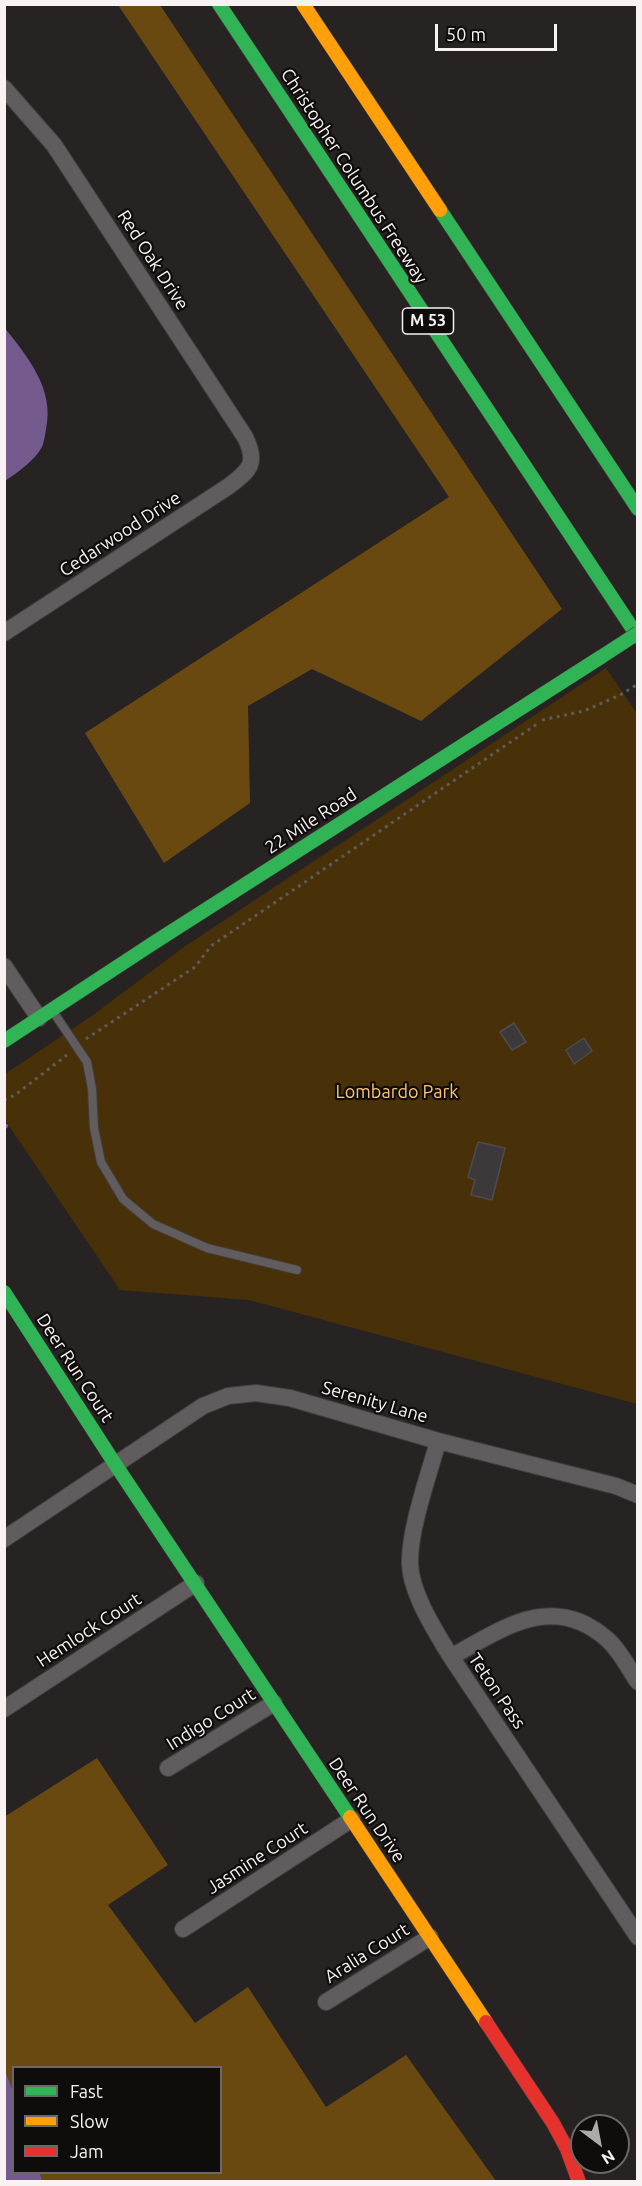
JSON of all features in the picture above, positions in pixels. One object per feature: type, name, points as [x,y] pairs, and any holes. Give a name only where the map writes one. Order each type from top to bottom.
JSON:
[{"type":"main road","name":"Christopher Columbus Freeway","points":[[219,4],[638,635]]},
{"type":"main road","points":[[303,4],[638,509]]},
{"type":"main road","name":"22 Mile Road","points":[[9,1038],[638,635]]},
{"type":"main road","name":"Deer Run Court","points":[[4,1292],[115,1464]]},
{"type":"main road","name":"Deer Run Drive","points":[[115,1464],[553,2123],[567,2149],[579,2181]]},
{"type":"street","name":"Red Oak Drive","points":[[4,88],[54,146],[67,165],[245,437],[250,448],[252,463]]},
{"type":"street","name":"Cedarwood Drive","points":[[4,633],[229,486],[243,475],[252,463]]},
{"type":"street","points":[[4,966],[46,1014]]},
{"type":"street","points":[[4,1019],[9,1038]]},
{"type":"street","name":"Serenity Lane","points":[[4,1539],[203,1406],[228,1396],[256,1393],[290,1398],[438,1441],[616,1486],[638,1495]]},
{"type":"street","name":"Teton Pass","points":[[438,1441],[413,1535],[410,1565],[417,1592],[429,1621],[452,1657],[638,1937]]},
{"type":"street","name":"Hemlock Court","points":[[4,1709],[196,1583]]},
{"type":"street","points":[[452,1657],[510,1625],[540,1615],[568,1618],[591,1626],[610,1641],[638,1682]]},
{"type":"street","name":"Indigo Court","points":[[168,1768],[274,1703]]},
{"type":"street","name":"Jasmine Court","points":[[183,1929],[352,1819]]},
{"type":"street","name":"Aralia Court","points":[[326,2002],[430,1937]]},
{"type":"lane","points":[[46,1014],[87,1062],[93,1089],[94,1128],[100,1162],[123,1199],[153,1224],[207,1248],[297,1270]]},
{"type":"path","points":[[4,1100],[15,1095],[76,1047],[195,967],[211,946],[543,719],[584,711],[638,684]]},
{"type":"green space","name":"Lombardo Park","points":[[606,668],[638,715],[637,1404],[249,1300],[120,1290],[5,1120],[5,1074],[93,1015],[184,947]]},
{"type":"shaded area","points":[[118,5],[160,5],[562,609],[421,721],[312,669],[248,706],[250,803],[164,863],[85,733],[449,497]]},
{"type":"shaded area","points":[[4,327],[37,374],[43,387],[48,414],[42,447],[30,462],[5,481]]},
{"type":"shaded area","points":[[97,1758],[168,1865],[108,1905],[195,2023],[248,1987],[326,2107],[406,2055],[496,2181],[42,2181],[40,2174],[222,2174],[222,2066],[12,2066],[12,2088],[4,2068],[4,1817]]},
{"type":"shaded area","points":[[4,2068],[12,2088],[12,2174],[40,2174],[42,2181],[5,2181]]},
{"type":"building","points":[[514,1023],[526,1042],[512,1050],[500,1032]]},
{"type":"building","points":[[584,1038],[592,1051],[574,1064],[566,1050]]},
{"type":"building","points":[[478,1142],[505,1148],[492,1200],[471,1195],[475,1180],[468,1177]]},
{"type":"traffic: fast","points":[[219,4],[638,637]]},
{"type":"traffic: fast","points":[[440,210],[638,509]]},
{"type":"traffic: fast","points":[[601,657],[638,633]]},
{"type":"traffic: fast","points":[[4,1041],[601,657]]},
{"type":"traffic: fast","points":[[4,1292],[115,1464],[350,1817]]},
{"type":"traffic: slow","points":[[303,4],[440,210]]},
{"type":"traffic: slow","points":[[350,1817],[486,2022]]},
{"type":"traffic: jam","points":[[486,2022],[553,2123],[567,2149],[579,2182]]}]
